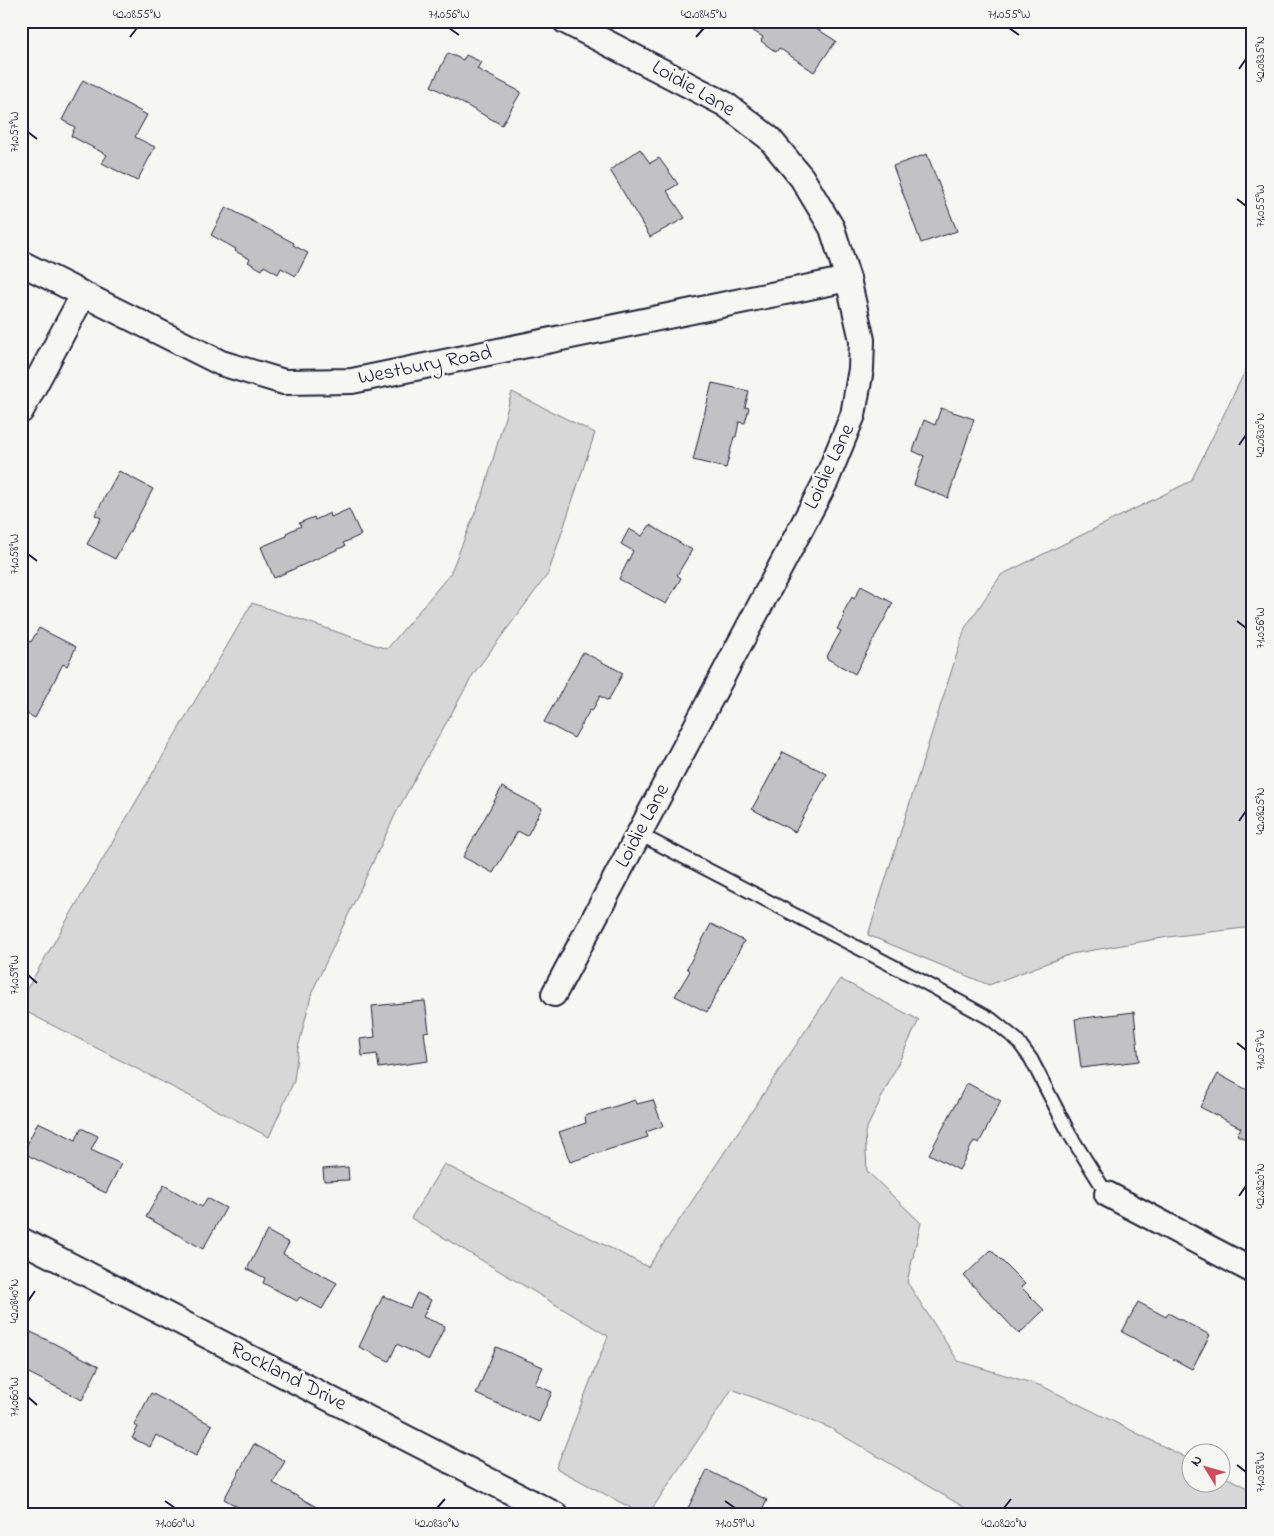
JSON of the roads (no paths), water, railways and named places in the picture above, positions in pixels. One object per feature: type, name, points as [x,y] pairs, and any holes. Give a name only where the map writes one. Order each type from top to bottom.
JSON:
[{"type":"street","name":"Loidie Lane","points":[[554,994],[826,481],[853,416],[861,369],[862,340],[848,279],[832,228],[802,178],[769,138],[724,104],[565,21]]},
{"type":"street","name":"Westbury Road","points":[[21,263],[221,363],[284,382],[352,381],[848,279]]},
{"type":"street","points":[[21,411],[82,295]]},
{"type":"street","points":[[1107,1194],[1253,1271]]},
{"type":"street","name":"Rockland Drive","points":[[21,1240],[556,1515]]},
{"type":"lane","points":[[639,834],[991,1019],[1017,1040],[1031,1059],[1070,1135],[1107,1194]]}]
